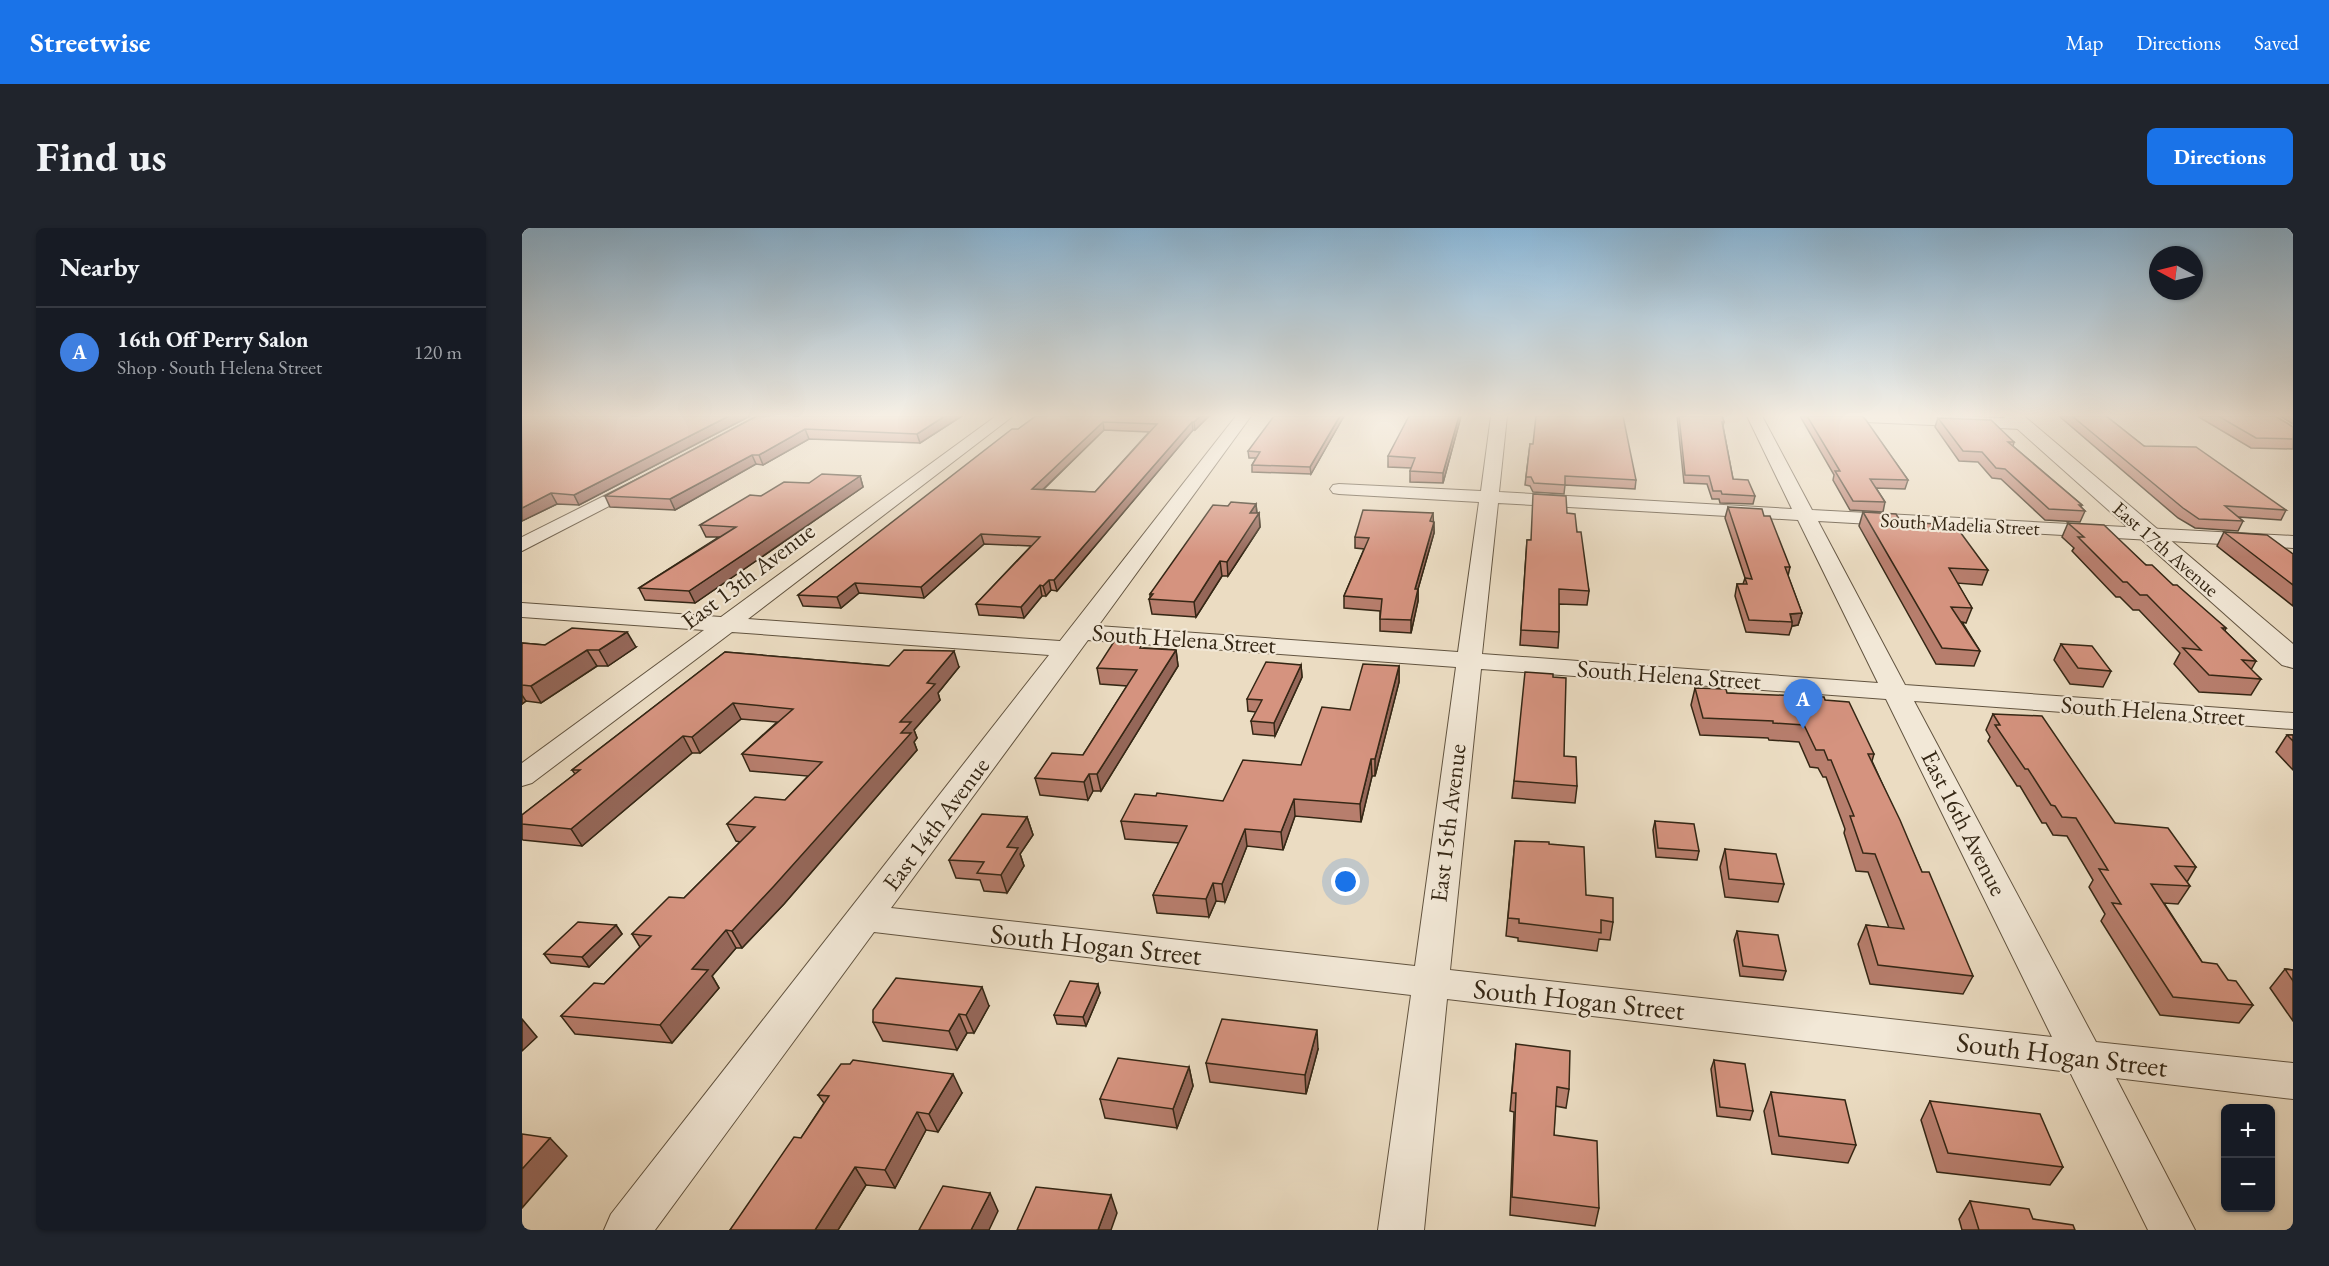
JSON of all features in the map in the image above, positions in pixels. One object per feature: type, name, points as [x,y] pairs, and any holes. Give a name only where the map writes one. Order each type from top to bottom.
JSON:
[{"type":"street","name":"East 13th Avenue","points":[[522,777],[944,463]]},
{"type":"street","name":"East 14th Avenue","points":[[627,1230],[1209,463]]},
{"type":"street","name":"East 15th Avenue","points":[[1401,1230],[1493,463]]},
{"type":"street","name":"East 16th Avenue","points":[[1778,463],[2172,1230]]},
{"type":"street","name":"East 17th Avenue","points":[[2065,463],[2293,659]]},
{"type":"street","points":[[522,546],[655,476]]},
{"type":"street","name":"South Madelia Street","points":[[1339,489],[2293,543]]},
{"type":"street","name":"South Helena Street","points":[[522,610],[728,625],[1468,659],[2293,722]]},
{"type":"street","name":"South Hogan Street","points":[[865,918],[2293,1081]]},
{"type":"building","points":[[522,463],[637,463],[574,495],[551,493],[522,508]]},
{"type":"building","points":[[668,463],[738,463],[670,499],[605,496]]},
{"type":"building","points":[[968,463],[1060,463],[1032,489],[1095,492],[1122,463],[1156,463],[1054,580],[1049,580],[1043,586],[1040,585],[1021,607],[976,604],[1040,537],[981,534],[921,587],[855,583],[837,597],[798,595]]},
{"type":"building","points":[[1253,463],[1312,463],[1310,467],[1252,465]]},
{"type":"building","points":[[1413,463],[1446,463],[1443,473],[1410,471]]},
{"type":"building","points":[[1528,463],[1632,463],[1636,480],[1565,476],[1565,485],[1534,483],[1531,477],[1526,477]]},
{"type":"building","points":[[1684,463],[1730,463],[1733,479],[1748,480],[1755,496],[1722,494],[1721,491],[1713,491],[1709,476],[1685,475]]},
{"type":"building","points":[[1835,463],[1896,463],[1908,480],[1870,479],[1885,502],[1853,501],[1835,471],[1840,471]]},
{"type":"building","points":[[1991,463],[2032,463],[2082,505],[2079,505],[2085,511],[2049,509],[2005,469],[1996,468]]},
{"type":"building","points":[[2128,463],[2219,463],[2286,510],[2225,506],[2243,521],[2199,519]]},
{"type":"building","points":[[822,474],[860,476],[689,591],[639,588],[736,527],[700,525],[750,495],[761,496],[784,482],[809,483]]},
{"type":"building","points":[[1533,494],[1566,496],[1567,513],[1575,514],[1577,532],[1581,532],[1589,591],[1559,589],[1559,632],[1521,630],[1527,540],[1531,540]]},
{"type":"building","points":[[1231,502],[1256,504],[1250,513],[1259,513],[1227,562],[1220,561],[1194,602],[1149,599],[1153,594],[1150,594],[1213,505],[1228,506]]},
{"type":"building","points":[[1728,507],[1762,509],[1764,516],[1770,516],[1790,567],[1785,567],[1802,613],[1790,614],[1792,622],[1749,620],[1737,584],[1747,584],[1745,578],[1752,579]]},
{"type":"building","points":[[1363,510],[1433,513],[1430,521],[1434,522],[1415,589],[1418,589],[1411,620],[1380,619],[1382,599],[1344,596],[1369,538],[1355,537]]},
{"type":"building","points":[[1863,512],[1896,514],[1901,522],[1955,525],[1988,570],[1949,568],[1972,608],[1951,607],[1980,651],[1942,648]]},
{"type":"building","points":[[2068,523],[2104,525],[2146,565],[2152,565],[2226,628],[2222,628],[2256,661],[2242,660],[2261,679],[2209,675],[2183,648],[2201,650],[2147,595],[2140,595],[2127,582],[2123,582],[2078,537],[2084,537]]},
{"type":"building","points":[[2224,532],[2267,535],[2293,554],[2293,585]]},
{"type":"building","points":[[572,628],[627,632],[599,650],[587,650],[531,686],[522,685],[522,643],[545,645]]},
{"type":"building","points":[[1115,640],[1143,642],[1140,648],[1176,650],[1097,774],[1089,774],[1084,782],[1035,778],[1052,753],[1083,755],[1137,670],[1097,668]]},
{"type":"building","points":[[2061,644],[2092,646],[2111,671],[2078,668]]},
{"type":"building","points":[[904,650],[954,651],[927,683],[935,684],[900,722],[911,722],[901,733],[911,733],[774,886],[732,931],[726,930],[692,969],[708,970],[660,1025],[561,1016],[594,983],[604,984],[651,936],[632,934],[669,897],[684,898],[755,827],[727,824],[755,797],[785,800],[822,762],[742,754],[793,709],[733,703],[692,737],[683,736],[571,829],[522,824],[522,815],[580,770],[572,770],[725,652],[889,666]]},
{"type":"building","points":[[1266,662],[1301,665],[1274,723],[1251,721],[1262,700],[1247,699]]},
{"type":"building","points":[[1363,664],[1399,666],[1375,759],[1371,759],[1360,804],[1294,799],[1281,832],[1245,829],[1222,884],[1213,883],[1206,899],[1153,895],[1187,826],[1121,821],[1135,794],[1156,796],[1157,793],[1223,801],[1243,760],[1301,765],[1322,707],[1350,710]]},
{"type":"building","points":[[1525,672],[1553,674],[1553,677],[1566,678],[1564,756],[1576,757],[1577,786],[1514,781]]},
{"type":"building","points":[[1695,688],[1726,689],[1727,693],[1824,697],[1825,700],[1849,702],[1874,754],[1868,754],[1922,872],[1929,872],[1973,976],[1878,965],[1866,925],[1904,929],[1875,854],[1863,853],[1850,816],[1854,816],[1831,760],[1828,760],[1824,750],[1816,750],[1804,725],[1773,723],[1773,721],[1703,718]]},
{"type":"building","points":[[1993,714],[2042,716],[2115,823],[2168,828],[2196,867],[2175,866],[2190,886],[2151,884],[2202,962],[2217,964],[2228,980],[2236,981],[2253,1005],[2173,997],[2112,903],[2121,904],[2099,869],[2108,870],[2076,818],[2062,817],[2055,806],[2051,805],[2028,769],[2025,769],[1995,725],[2000,725]]},
{"type":"building","points":[[982,814],[1027,817],[1007,847],[1018,848],[1001,875],[977,873],[984,862],[949,860]]},
{"type":"building","points":[[1655,821],[1694,824],[1699,851],[1658,848]]},
{"type":"building","points":[[1515,841],[1549,842],[1549,844],[1584,847],[1586,895],[1613,898],[1613,922],[1601,920],[1601,933],[1519,923],[1519,919],[1508,918]]},
{"type":"building","points":[[1725,849],[1776,854],[1784,884],[1729,879]]},
{"type":"building","points":[[578,922],[616,925],[582,957],[544,954]]},
{"type":"building","points":[[1737,931],[1778,935],[1786,971],[1743,966]]},
{"type":"building","points":[[2285,969],[2293,970],[2293,981]]},
{"type":"building","points":[[896,978],[982,987],[966,1015],[959,1014],[949,1031],[873,1022],[873,1010]]},
{"type":"building","points":[[1070,981],[1098,984],[1083,1017],[1054,1015]]},
{"type":"building","points":[[1222,1019],[1317,1030],[1305,1075],[1206,1063]]},
{"type":"building","points":[[1516,1044],[1570,1051],[1569,1089],[1557,1087],[1554,1135],[1597,1141],[1599,1208],[1512,1197],[1516,1093],[1512,1093]]},
{"type":"building","points":[[1118,1058],[1189,1067],[1173,1109],[1100,1099]]},
{"type":"building","points":[[853,1060],[953,1074],[929,1114],[917,1112],[885,1170],[855,1167],[815,1230],[730,1230],[794,1137],[801,1138],[829,1096],[818,1095],[841,1064],[850,1064]]},
{"type":"building","points":[[1714,1060],[1745,1064],[1753,1111],[1720,1107]]},
{"type":"building","points":[[1771,1092],[1845,1100],[1856,1145],[1779,1136]]},
{"type":"building","points":[[1930,1101],[2040,1114],[2063,1167],[1948,1153]]},
{"type":"building","points":[[522,1134],[550,1138],[522,1169]]},
{"type":"building","points":[[943,1186],[990,1193],[971,1230],[919,1230]]},
{"type":"building","points":[[1036,1187],[1111,1195],[1098,1230],[1017,1230]]},
{"type":"building","points":[[1970,1201],[2029,1209],[2033,1219],[2073,1225],[2075,1230],[1979,1230]]},
{"type":"place","name":"16th Off Perry Salon","points":[[1803,729]]}]
